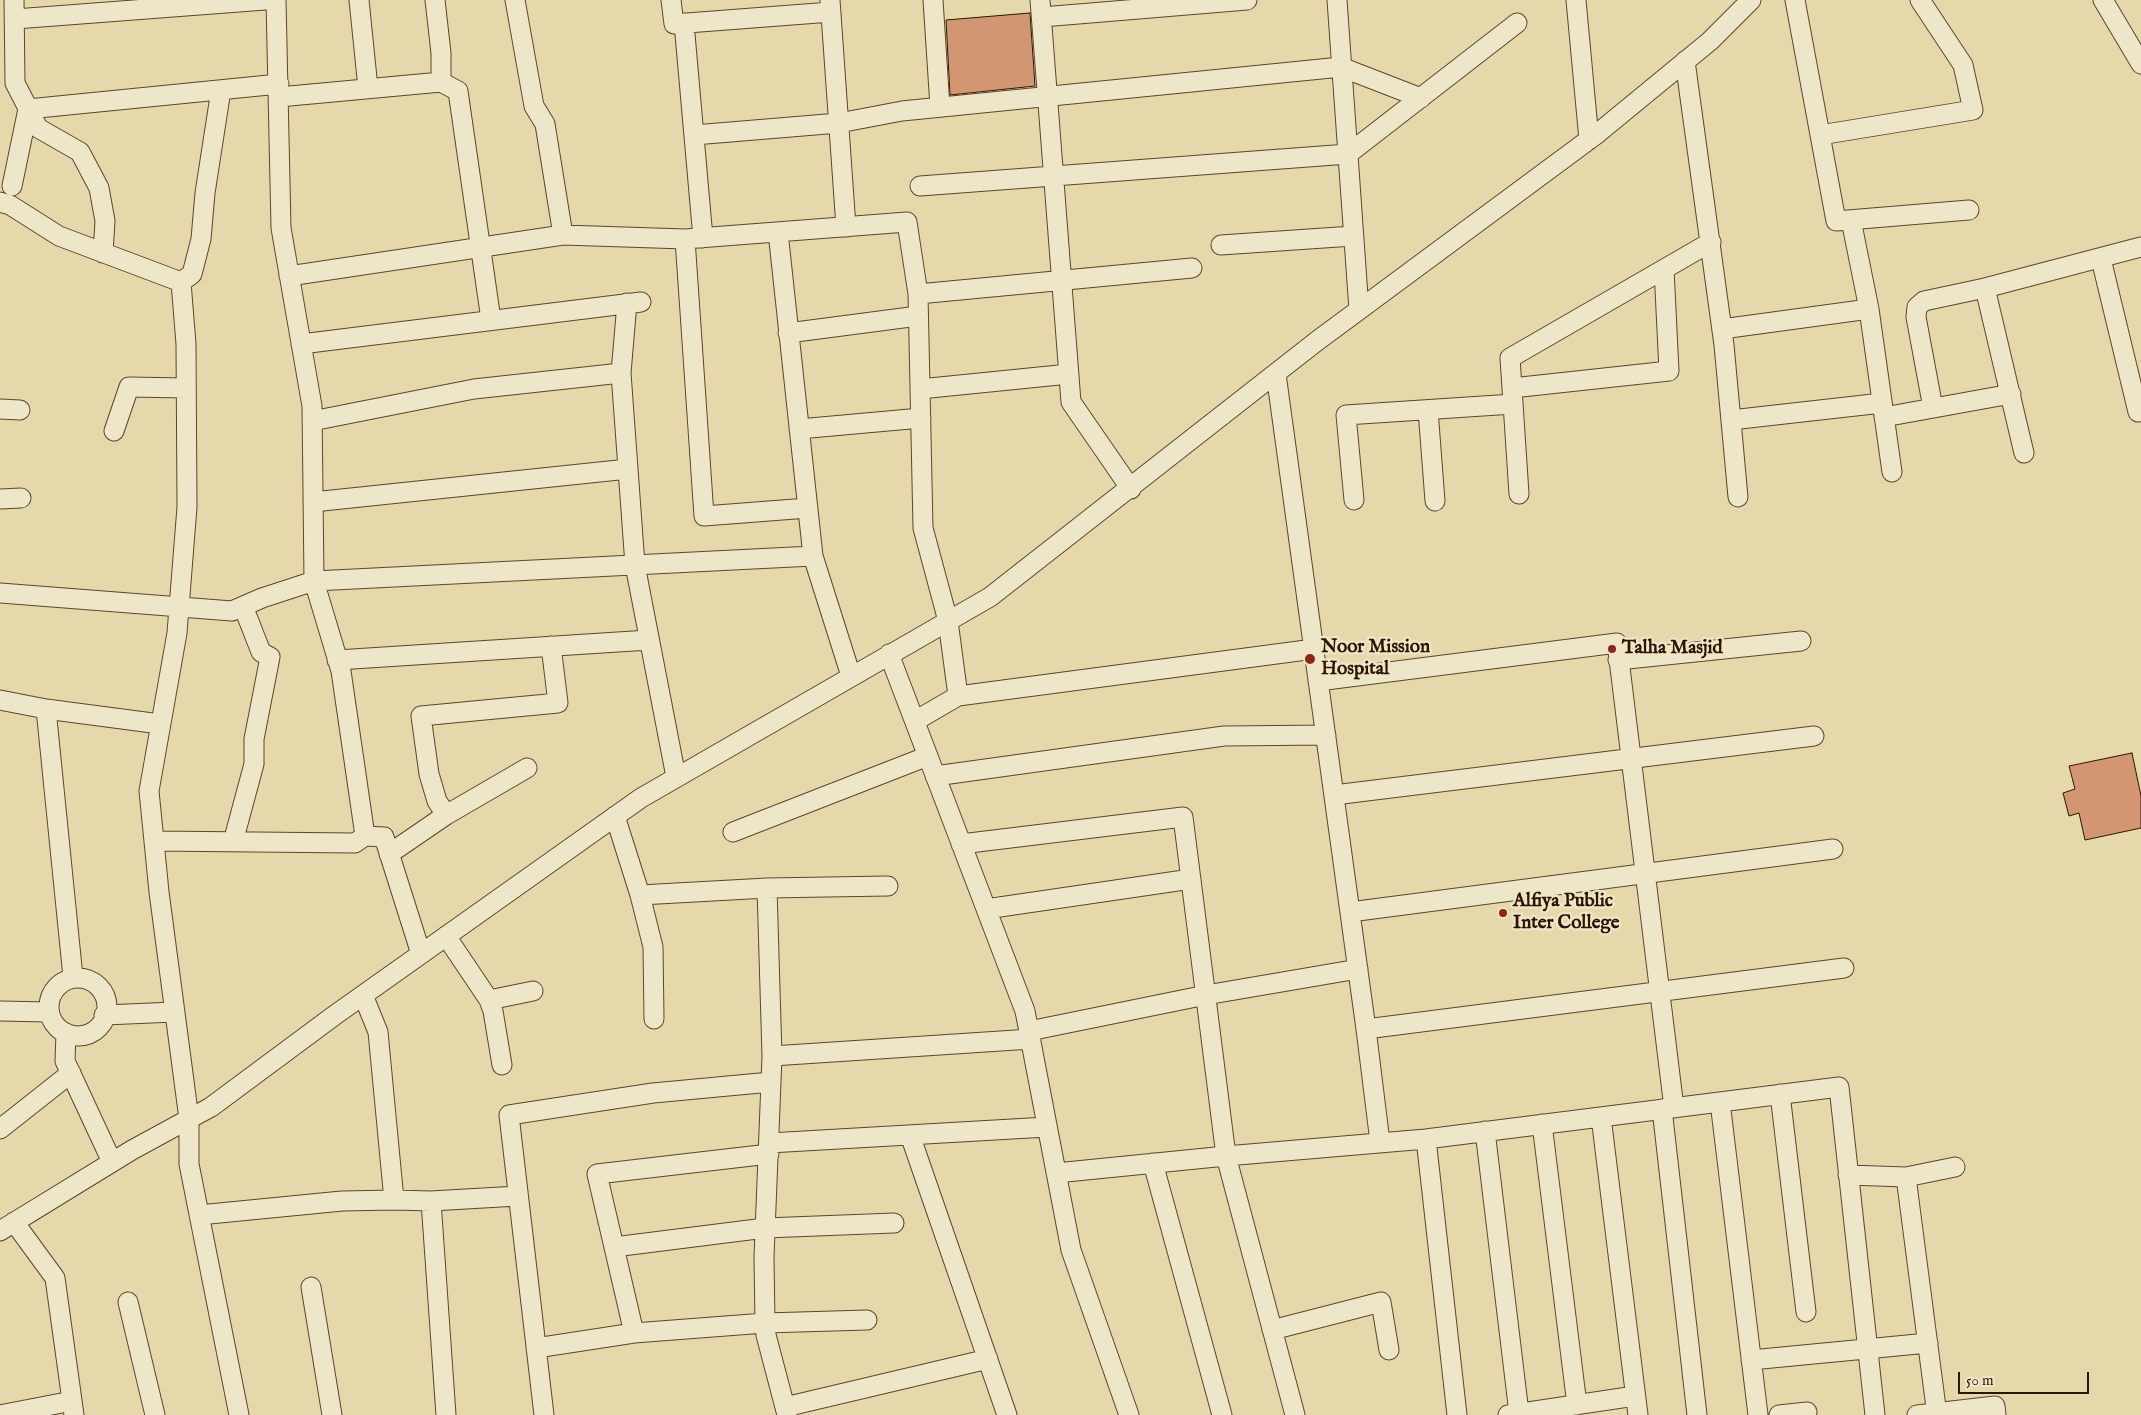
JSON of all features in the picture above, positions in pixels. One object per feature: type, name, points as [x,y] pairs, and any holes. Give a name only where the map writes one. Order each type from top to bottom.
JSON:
[{"type":"street","points":[[14,0],[15,19],[8,83],[28,109],[38,128],[80,152],[99,188],[105,221],[103,252]]},
{"type":"street","points":[[15,19],[265,0]]},
{"type":"street","points":[[276,0],[281,228],[312,406],[314,581],[338,660],[365,836]]},
{"type":"street","points":[[359,0],[368,88]]},
{"type":"street","points":[[435,0],[441,52],[441,82]]},
{"type":"street","points":[[515,0],[534,106],[545,124],[563,235]]},
{"type":"street","points":[[672,0],[674,24],[830,6],[846,226]]},
{"type":"street","points":[[933,0],[940,107]]},
{"type":"street","points":[[1130,489],[1072,402],[1041,8],[1247,0]]},
{"type":"street","points":[[1336,0],[1359,310]]},
{"type":"street","points":[[1576,0],[1589,140]]},
{"type":"street","points":[[0,1415],[73,1408],[55,1278],[7,1226],[112,1162],[211,1107],[446,936],[616,816],[676,777],[990,597],[1359,310],[1589,140],[1710,41],[1751,0]]},
{"type":"street","points":[[1795,0],[1836,222],[1969,210]]},
{"type":"street","points":[[1820,136],[1973,110],[1963,65],[1920,0]]},
{"type":"street","points":[[2103,0],[2141,64]]},
{"type":"street","points":[[684,23],[694,135],[694,238],[704,516],[808,508]]},
{"type":"street","points":[[920,186],[1348,154],[1517,23]]},
{"type":"street","points":[[1685,61],[1722,329],[1738,497]]},
{"type":"street","points":[[694,135],[839,123],[902,111],[1341,67],[1421,98]]},
{"type":"street","points":[[28,109],[221,90],[368,88],[441,82],[458,91],[492,320]]},
{"type":"street","points":[[181,282],[192,274],[201,239],[205,193],[221,90]]},
{"type":"street","points":[[12,186],[28,109]]},
{"type":"street","points":[[0,202],[10,205],[59,236],[181,282]]},
{"type":"street","points":[[1851,220],[1868,310],[1892,472]]},
{"type":"street","points":[[290,276],[563,235],[694,238],[907,222],[918,294],[923,528],[948,621],[958,696]]},
{"type":"street","points":[[778,232],[813,556],[850,676]]},
{"type":"street","points":[[1222,245],[1353,236]]},
{"type":"street","points":[[1519,494],[1510,358],[1710,242]]},
{"type":"street","points":[[1933,408],[1916,317],[1917,307],[1924,301],[1985,288],[2140,249]]},
{"type":"street","points":[[2101,259],[2138,412]]},
{"type":"street","points":[[918,294],[1192,268]]},
{"type":"street","points":[[1354,500],[1346,415],[1428,410],[1669,371],[1664,269]]},
{"type":"street","points":[[181,282],[186,344],[186,506],[177,633],[149,791],[189,1119],[189,1164],[239,1415]]},
{"type":"street","points":[[1985,288],[2024,452]]},
{"type":"street","points":[[301,344],[634,303],[621,373],[634,565],[676,777]]},
{"type":"street","points":[[1722,329],[1868,310]]},
{"type":"street","points":[[788,333],[918,316]]},
{"type":"street","points":[[312,421],[474,389],[621,373]]},
{"type":"street","points":[[920,390],[1069,374]]},
{"type":"street","points":[[1276,374],[1380,1142]]},
{"type":"street","points":[[114,431],[129,387],[186,388]]},
{"type":"street","points":[[1731,420],[1933,408],[2010,394]]},
{"type":"street","points":[[0,409],[20,410]]},
{"type":"street","points":[[1428,410],[1435,501]]},
{"type":"street","points":[[799,429],[921,418]]},
{"type":"street","points":[[313,502],[628,470]]},
{"type":"street","points":[[0,499],[21,498]]},
{"type":"street","points":[[0,593],[179,605],[232,611],[262,598],[314,581],[813,556]]},
{"type":"street","points":[[233,842],[254,764],[254,739],[270,657],[261,652],[243,606]]},
{"type":"street","points":[[338,660],[649,640]]},
{"type":"street","points":[[1618,660],[1801,641]]},
{"type":"street","points":[[1318,681],[1616,643],[1660,992],[1668,1108],[1697,1415]]},
{"type":"street","points":[[446,815],[437,801],[429,774],[422,716],[558,703],[551,646]]},
{"type":"street","points":[[915,721],[958,696],[1314,650]]},
{"type":"street","points":[[889,654],[1025,1011],[1071,1250],[1129,1415]]},
{"type":"street","points":[[0,700],[46,709],[160,724]]},
{"type":"street","points":[[46,709],[73,977]]},
{"type":"street","points":[[935,776],[1224,736],[1326,736]]},
{"type":"street","points":[[1334,795],[1814,736]]},
{"type":"street","points":[[733,832],[928,756]]},
{"type":"street","points":[[389,854],[446,815],[527,768]]},
{"type":"street","points":[[616,816],[640,895],[653,947],[654,1019]]},
{"type":"street","points":[[962,844],[1183,817],[1226,1156],[1295,1415]]},
{"type":"street","points":[[154,841],[355,843],[365,836],[384,837],[421,954]]},
{"type":"street","points":[[1350,912],[1833,849]]},
{"type":"street","points":[[986,909],[1191,879]]},
{"type":"street","points":[[640,895],[767,888],[888,886]]},
{"type":"street","points":[[767,888],[772,1082],[766,1228],[765,1323],[766,1335],[786,1411],[988,1359]]},
{"type":"street","points":[[446,936],[489,1000],[493,1011],[502,1065]]},
{"type":"street","points":[[1366,1029],[1844,968]]},
{"type":"street","points":[[772,1056],[1030,1035],[1206,995],[1358,969]]},
{"type":"street","points":[[73,977],[96,983],[108,1002],[102,1025],[82,1037],[60,1032],[48,1012],[53,989],[73,977]]},
{"type":"street","points":[[489,1000],[533,990]]},
{"type":"street","points":[[363,995],[378,1032],[394,1200]]},
{"type":"street","points":[[0,1011],[48,1012]]},
{"type":"street","points":[[104,1016],[175,1012]]},
{"type":"street","points":[[66,1033],[65,1060],[112,1162]]},
{"type":"street","points":[[0,1129],[71,1073]]},
{"type":"street","points":[[544,1415],[509,1115],[653,1093],[772,1082]]},
{"type":"street","points":[[1056,1173],[1426,1139],[1839,1087],[1875,1415]]},
{"type":"street","points":[[1780,1094],[1806,1312]]},
{"type":"street","points":[[1720,1102],[1758,1415]]},
{"type":"street","points":[[1601,1117],[1638,1415]]},
{"type":"street","points":[[1542,1124],[1569,1409]]},
{"type":"street","points":[[634,1333],[596,1174],[769,1149],[910,1135],[1047,1128]]},
{"type":"street","points":[[1485,1131],[1513,1414],[1569,1409],[1636,1396]]},
{"type":"street","points":[[910,1135],[1007,1415]]},
{"type":"street","points":[[1426,1139],[1457,1415]]},
{"type":"street","points":[[1153,1163],[1222,1415]]},
{"type":"street","points":[[1848,1175],[1906,1177],[1955,1167]]},
{"type":"street","points":[[1906,1177],[1937,1414]]},
{"type":"street","points":[[199,1215],[342,1201],[431,1201],[518,1196]]},
{"type":"street","points":[[431,1201],[446,1415]]},
{"type":"street","points":[[614,1247],[766,1228],[894,1223]]},
{"type":"street","points":[[311,1287],[332,1415]]},
{"type":"street","points":[[128,1302],[150,1414]]},
{"type":"street","points":[[1272,1330],[1381,1302],[1389,1350]]},
{"type":"street","points":[[536,1348],[634,1333],[765,1323],[867,1320]]},
{"type":"street","points":[[1751,1360],[1928,1343]]},
{"type":"street","points":[[1917,1415],[1995,1406],[1996,1415]]},
{"type":"street","points":[[1779,1415],[1807,1412]]},
{"type":"building","points":[[1030,13],[1035,86],[950,95],[946,20]]},
{"type":"building","points":[[2132,753],[2141,796],[2141,828],[2085,840],[2079,813],[2069,816],[2063,793],[2075,789],[2069,766]]},
{"type":"place","name":"Talha Masjid","points":[[1612,649]]},
{"type":"place","name":"Noor Mission Hospital","points":[[1310,659]]},
{"type":"place","name":"Alfiya Public Inter College","points":[[1503,913]]}]
